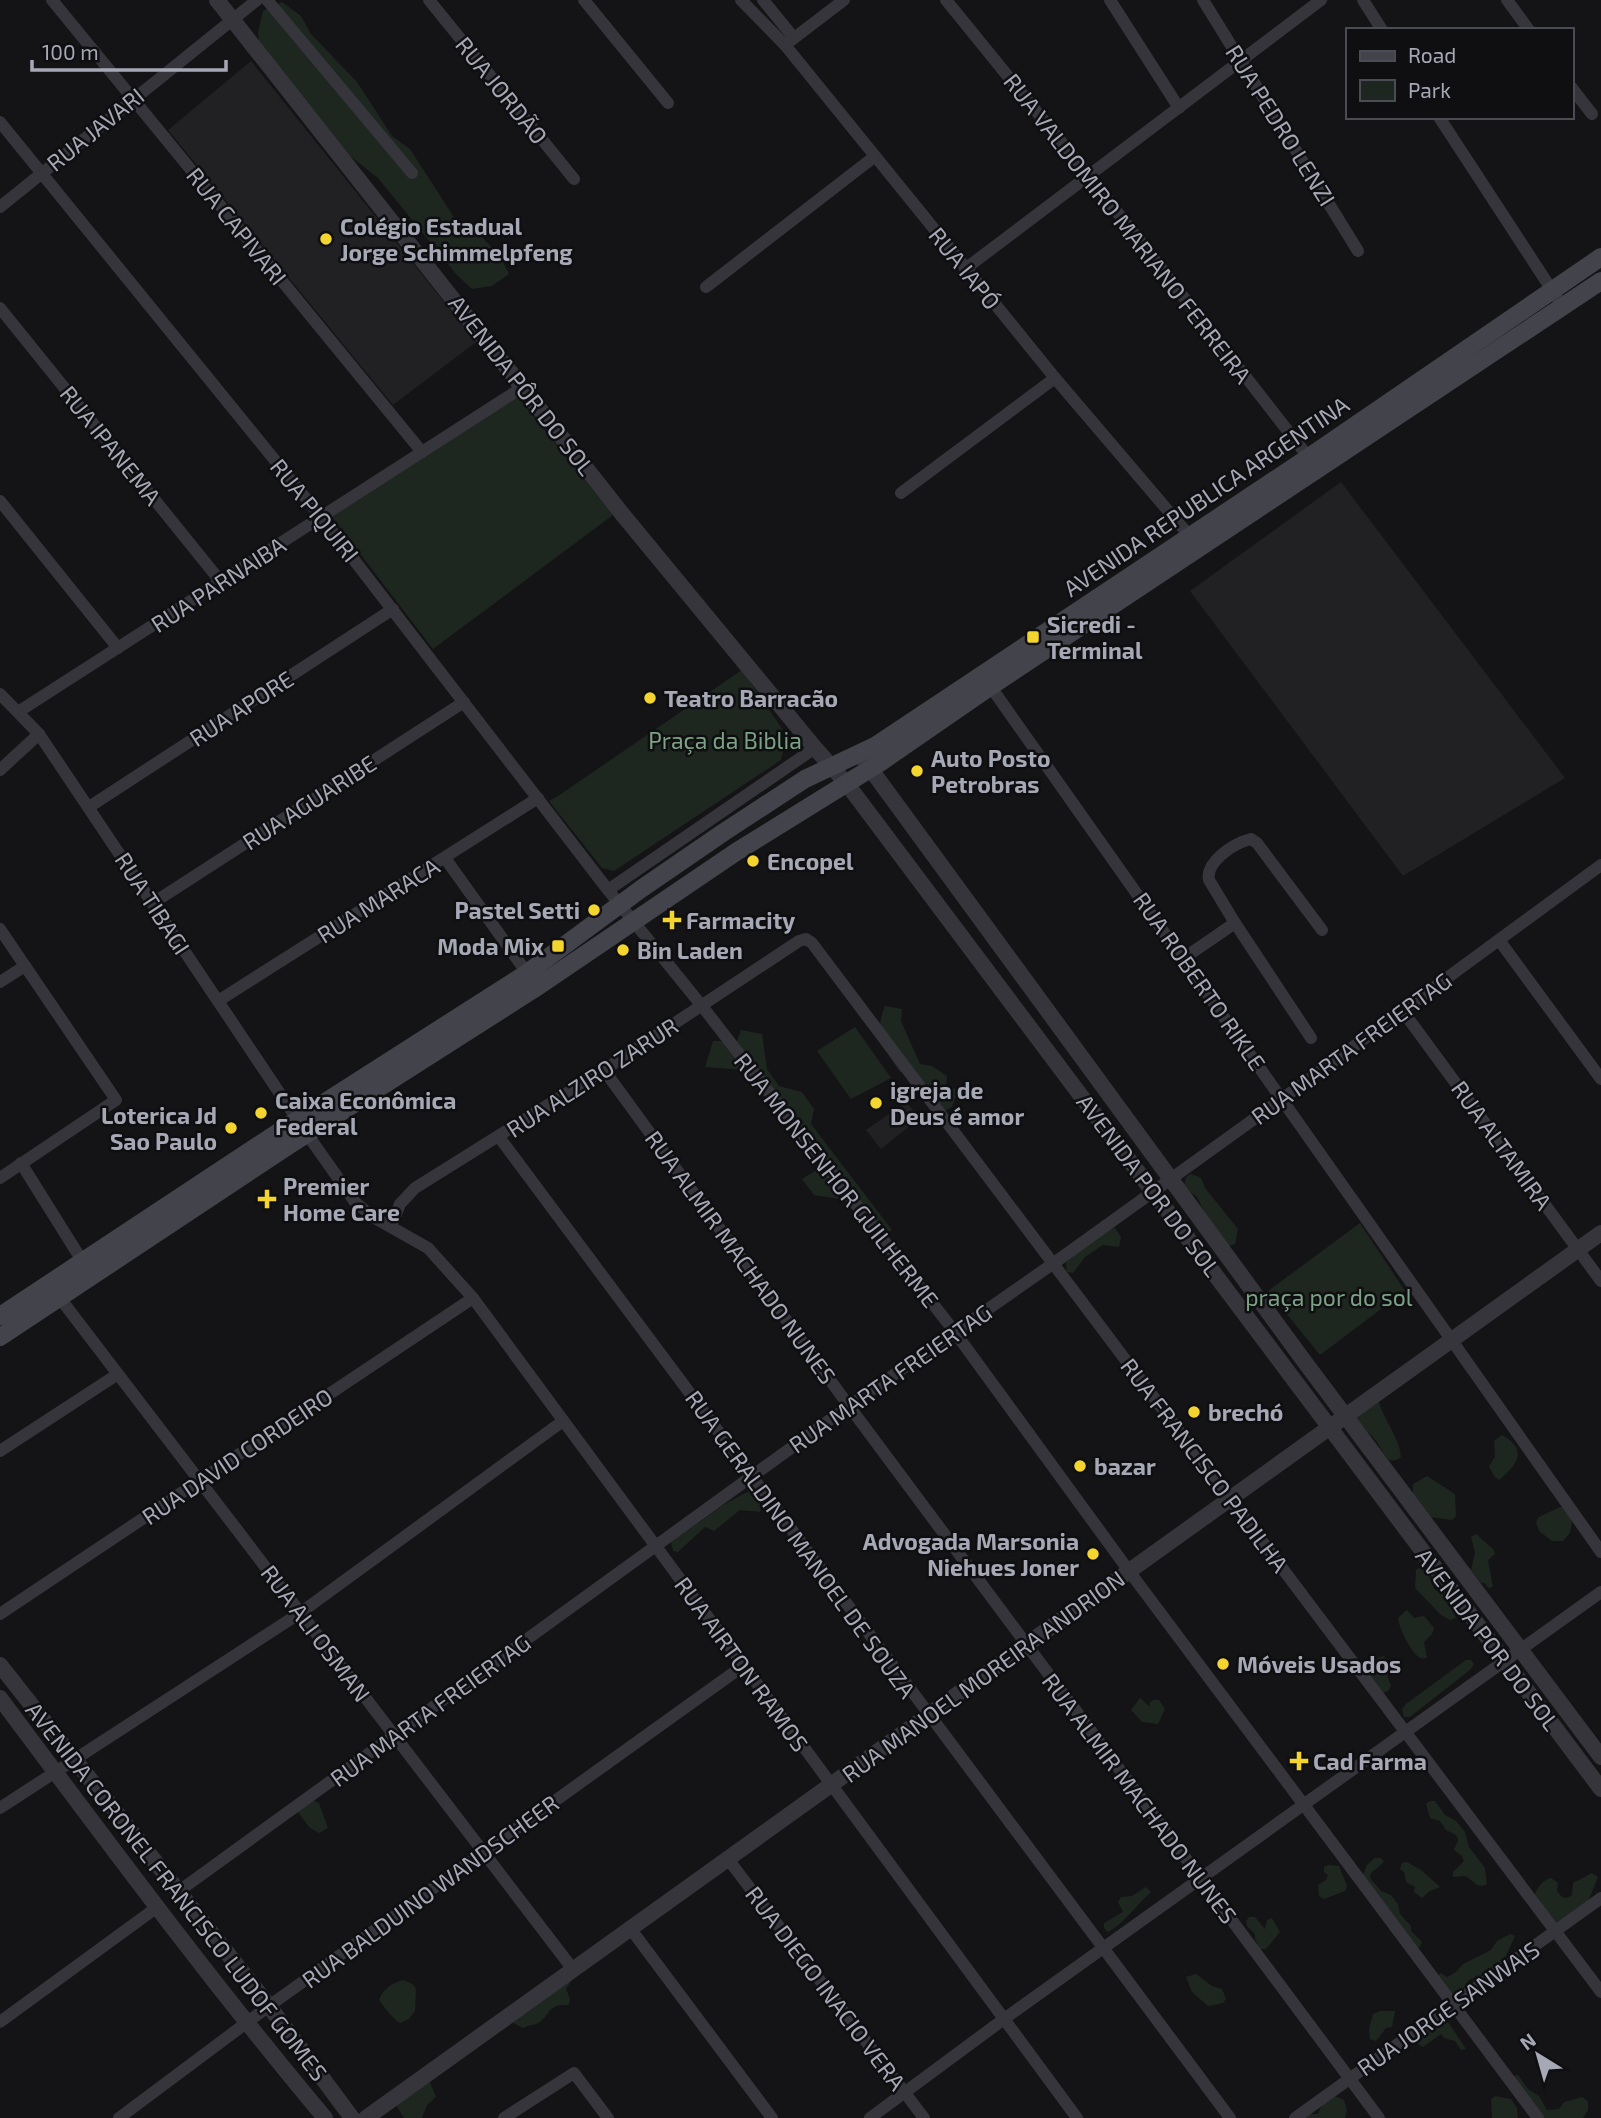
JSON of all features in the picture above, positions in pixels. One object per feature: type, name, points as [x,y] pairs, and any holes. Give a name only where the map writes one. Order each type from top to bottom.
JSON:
[{"type":"main road","name":"AVENIDA REPUBLICA ARGENTINA","points":[[1314,464],[1601,257]]},
{"type":"main road","name":"AVENIDA REPUBLICA ARGENTINA","points":[[303,1127],[534,989],[736,852],[847,784],[865,762],[986,680],[1314,464],[1601,281]]},
{"type":"main road","name":"AVENIDA REPUBLICA ARGENTINA","points":[[303,1127],[527,973],[620,904],[805,779],[832,765],[865,762]]},
{"type":"main road","points":[[0,1337],[55,1291],[303,1127]]},
{"type":"main road","points":[[0,1316],[55,1291]]},
{"type":"street","name":"RUA CAPIVARI","points":[[52,0],[422,452]]},
{"type":"street","name":"AVENIDA PÔR DO SOL","points":[[217,0],[623,515],[815,748],[832,765]]},
{"type":"street","name":"RUA JAVARI","points":[[0,207],[257,0]]},
{"type":"street","points":[[267,0],[412,173]]},
{"type":"street","name":"RUA JORDÃO","points":[[429,0],[574,179]]},
{"type":"street","points":[[584,0],[668,103]]},
{"type":"street","name":"RUA IAPÓ","points":[[741,0],[790,42]]},
{"type":"street","name":"RUA IAPÓ","points":[[763,0],[790,42],[874,157],[1055,378],[1195,542]]},
{"type":"street","points":[[790,42],[844,0]]},
{"type":"street","name":"RUA VALDOMIRO MARIANO FERREIRA","points":[[946,0],[1089,176],[1314,464]]},
{"type":"street","points":[[1110,0],[1179,108]]},
{"type":"street","name":"RUA PEDRO LENZI","points":[[1203,0],[1358,251]]},
{"type":"street","points":[[965,269],[1321,0]]},
{"type":"street","points":[[1363,0],[1381,28]]},
{"type":"street","points":[[1507,0],[1528,28]]},
{"type":"street","points":[[1573,90],[1592,114]]},
{"type":"street","points":[[1440,119],[1563,307]]},
{"type":"street","name":"RUA PIQUIRI","points":[[0,122],[321,517],[608,890],[634,920]]},
{"type":"street","points":[[706,287],[874,157]]},
{"type":"street","name":"RUA IPANEMA","points":[[0,308],[221,582]]},
{"type":"street","points":[[901,493],[1055,378]]},
{"type":"street","name":"RUA PARNAIBA","points":[[19,712],[523,387]]},
{"type":"street","points":[[0,501],[118,648]]},
{"type":"street","name":"RUA APORE","points":[[89,807],[393,609]]},
{"type":"street","name":"RUA ROBERTO RIKLE","points":[[986,680],[1601,1552]]},
{"type":"street","name":"RUA TIBAGI","points":[[0,694],[39,734],[355,1202],[373,1217],[391,1226]]},
{"type":"street","name":"RUA AGUARIBE","points":[[153,903],[464,702]]},
{"type":"street","points":[[0,771],[39,734]]},
{"type":"street","points":[[608,890],[815,748]]},
{"type":"street","name":"AVENIDA POR DO SOL","points":[[865,762],[1170,1180],[1601,1757]]},
{"type":"street","name":"AVENIDA POR DO SOL","points":[[832,765],[1601,1789]]},
{"type":"street","name":"RUA MARACA","points":[[218,1001],[538,798]]},
{"type":"street","points":[[1311,1038],[1209,880],[1207,872],[1211,864],[1251,839],[1257,843],[1322,930]]},
{"type":"street","points":[[444,858],[527,973]]},
{"type":"street","name":"RUA MARTA FREIERTAG","points":[[178,1891],[849,1406],[1154,1192],[1599,870]]},
{"type":"street","name":"RUA MONSENHOR GUILHERME","points":[[634,920],[954,1331],[1129,1571],[1538,2118]]},
{"type":"street","points":[[1184,958],[1235,923]]},
{"type":"street","points":[[0,929],[116,1100],[0,1178]]},
{"type":"street","name":"RUA ALZIRO ZARUR","points":[[391,1226],[400,1204],[415,1188],[499,1137],[799,941],[806,939]]},
{"type":"street","name":"RUA FRANCISCO PADILHA","points":[[806,939],[812,943],[1054,1263],[1601,1992]]},
{"type":"street","points":[[1499,940],[1601,1079]]},
{"type":"street","points":[[0,982],[24,965]]},
{"type":"street","name":"RUA ALTAMIRA","points":[[1402,1010],[1601,1280]]},
{"type":"street","name":"RUA ALMIR MACHADO NUNES","points":[[604,1070],[849,1406],[1379,2118]]},
{"type":"street","name":"RUA GERALDINO MANOEL DE SOUZA","points":[[499,1137],[1230,2118]]},
{"type":"street","points":[[21,1163],[88,1269]]},
{"type":"street","name":"RUA AIRTON RAMOS","points":[[391,1226],[428,1248],[473,1298],[1077,2118]]},
{"type":"street","name":"RUA MANOEL MOREIRA ANDRION","points":[[366,2118],[1601,1233]]},
{"type":"street","name":"RUA ALI OSMAN","points":[[55,1291],[572,1968]]},
{"type":"street","name":"RUA DAVID CORDEIRO","points":[[0,1614],[473,1298]]},
{"type":"street","points":[[0,1451],[118,1374]]},
{"type":"street","points":[[0,1808],[300,1613],[564,1421]]},
{"type":"street","points":[[870,2118],[1601,1592]]},
{"type":"street","name":"AVENIDA CORONEL FRANCISCO LUDOF GOMES","points":[[0,1665],[269,2007],[352,2118]]},
{"type":"street","name":"RUA BALDUINO WANDSCHEER","points":[[119,2118],[743,1666]]},
{"type":"street","name":"AVENIDA CORONEL FRANCISCO LUDOF GOMES","points":[[0,1698],[156,1908],[247,2025],[325,2118]]},
{"type":"street","name":"RUA DIEGO INACIO VERA","points":[[728,1859],[924,2118]]},
{"type":"street","name":"RUA JORGE SANWAIS","points":[[1295,2118],[1601,1898]]},
{"type":"street","points":[[0,2022],[156,1908]]},
{"type":"street","points":[[630,1928],[772,2118]]},
{"type":"street","points":[[504,2118],[574,2073],[608,2118]]},
{"type":"shaded area","points":[[251,61],[476,342],[393,405],[168,130]]},
{"type":"shaded area","points":[[1341,482],[1565,778],[1403,876],[1190,591]]},
{"type":"shaded area","points":[[906,1102],[920,1118],[881,1149],[866,1130]]},
{"type":"green space","points":[[282,2],[301,16],[311,34],[357,82],[392,136],[410,149],[459,225],[480,235],[499,255],[509,274],[492,286],[472,289],[456,274],[378,178],[326,137],[260,54],[258,32],[263,11]]},
{"type":"green space","points":[[518,397],[613,515],[433,649],[332,517]]},
{"type":"green space","name":"Praça da Biblia","points":[[742,670],[787,736],[781,760],[614,871],[602,868],[549,801]]},
{"type":"green space","points":[[885,1006],[902,1009],[901,1021],[920,1064],[932,1066],[947,1076],[946,1086],[958,1090],[952,1107],[939,1114],[910,1072],[900,1072],[894,1064],[880,1034]]},
{"type":"green space","points":[[855,1027],[891,1078],[851,1099],[817,1051]]},
{"type":"green space","points":[[741,1030],[762,1034],[767,1069],[779,1086],[802,1092],[814,1109],[811,1124],[892,1230],[876,1242],[846,1200],[814,1195],[802,1179],[818,1169],[789,1125],[745,1070],[705,1067],[713,1041],[737,1041]]},
{"type":"green space","points":[[1191,1174],[1201,1178],[1205,1188],[1238,1229],[1235,1244],[1229,1246],[1209,1221],[1197,1197],[1184,1187],[1186,1177]]},
{"type":"green space","name":"praça por do sol","points":[[1360,1223],[1405,1291],[1320,1355],[1268,1291]]},
{"type":"green space","points":[[1115,1228],[1121,1237],[1119,1247],[1103,1245],[1085,1257],[1073,1273],[1067,1272],[1066,1262],[1104,1229]]},
{"type":"green space","points":[[1378,1399],[1400,1450],[1401,1457],[1396,1460],[1386,1456],[1374,1438],[1355,1419],[1364,1406]]},
{"type":"green space","points":[[1502,1435],[1518,1452],[1511,1469],[1499,1480],[1489,1466],[1495,1457],[1494,1441]]},
{"type":"green space","points":[[1427,1476],[1455,1494],[1456,1516],[1452,1520],[1430,1517],[1413,1495],[1413,1484]]},
{"type":"green space","points":[[749,1491],[759,1499],[760,1512],[740,1510],[714,1531],[705,1527],[678,1552],[673,1551],[671,1542],[725,1504]]},
{"type":"green space","points":[[1560,1507],[1565,1508],[1572,1522],[1570,1533],[1563,1541],[1552,1541],[1539,1531],[1536,1522],[1539,1517]]},
{"type":"green space","points":[[1476,1534],[1495,1554],[1488,1560],[1493,1587],[1488,1588],[1485,1583],[1481,1583],[1471,1570],[1475,1553],[1471,1537]]},
{"type":"green space","points":[[1426,1568],[1434,1589],[1448,1600],[1456,1618],[1450,1620],[1441,1615],[1415,1588],[1416,1570]]},
{"type":"green space","points":[[1407,1610],[1414,1618],[1424,1616],[1434,1628],[1424,1642],[1427,1658],[1421,1658],[1414,1652],[1400,1627],[1398,1618]]},
{"type":"green space","points":[[1384,1656],[1391,1685],[1384,1693],[1376,1687],[1369,1676],[1368,1668],[1372,1662]]},
{"type":"green space","points":[[1466,1660],[1471,1660],[1474,1664],[1471,1669],[1410,1717],[1404,1717],[1402,1709],[1406,1704]]},
{"type":"green space","points":[[1140,1698],[1150,1707],[1149,1703],[1159,1700],[1165,1709],[1158,1724],[1142,1722],[1131,1710]]},
{"type":"green space","points":[[315,1801],[319,1803],[328,1828],[319,1833],[310,1828],[297,1811]]},
{"type":"green space","points":[[1435,1801],[1445,1815],[1455,1820],[1465,1832],[1469,1847],[1485,1868],[1487,1884],[1478,1885],[1465,1876],[1453,1877],[1453,1872],[1464,1861],[1454,1850],[1458,1840],[1440,1821],[1430,1818],[1426,1804]]},
{"type":"green space","points":[[1375,1858],[1381,1858],[1384,1862],[1371,1873],[1370,1878],[1398,1904],[1400,1914],[1422,1942],[1420,1947],[1415,1948],[1363,1875],[1367,1865]]},
{"type":"green space","points":[[1407,1862],[1440,1887],[1422,1898],[1414,1892],[1415,1887],[1406,1882],[1404,1872],[1400,1869],[1402,1863]]},
{"type":"green space","points":[[1339,1866],[1347,1886],[1345,1891],[1324,1899],[1319,1896],[1318,1885],[1326,1880],[1328,1875],[1324,1872],[1324,1867]]},
{"type":"green space","points":[[1592,1873],[1598,1877],[1588,1902],[1557,1926],[1534,1898],[1538,1888],[1551,1878],[1558,1883],[1557,1891],[1567,1898],[1572,1895],[1573,1883]]},
{"type":"green space","points":[[1146,1887],[1151,1892],[1108,1932],[1104,1923],[1123,1912],[1118,1902],[1121,1897],[1132,1896]]},
{"type":"green space","points":[[1249,1917],[1255,1917],[1265,1929],[1267,1920],[1272,1918],[1280,1932],[1266,1949],[1260,1949],[1255,1934],[1247,1926]]},
{"type":"green space","points":[[1510,1934],[1515,1936],[1503,1962],[1469,1980],[1463,1989],[1454,1995],[1449,1993],[1437,1976],[1441,1973],[1447,1977],[1456,1972],[1463,1964],[1491,1950],[1497,1941]]},
{"type":"green space","points":[[1196,1974],[1212,1986],[1222,1989],[1226,1999],[1223,2003],[1208,2006],[1192,1992],[1186,1977]]},
{"type":"green space","points":[[569,1976],[572,1980],[566,1989],[569,2005],[554,2007],[540,2022],[523,2028],[508,2020]]},
{"type":"green space","points":[[404,1980],[414,1985],[416,1990],[415,2011],[409,2019],[400,2023],[379,2000],[389,1987]]},
{"type":"green space","points":[[1395,2011],[1392,2027],[1386,2028],[1376,2041],[1370,2039],[1369,2029],[1373,2014]]},
{"type":"green space","points":[[1448,2022],[1466,2049],[1461,2050],[1455,2041],[1444,2038],[1441,2034],[1423,2047],[1418,2044],[1415,2034],[1428,2026]]},
{"type":"green space","points":[[1518,2075],[1528,2089],[1539,2096],[1547,2110],[1559,2109],[1564,2102],[1582,2097],[1588,2101],[1588,2110],[1583,2118],[1541,2118],[1513,2076]]},
{"type":"green space","points":[[428,2078],[436,2097],[427,2105],[422,2118],[404,2118],[396,2105]]},
{"type":"green space","points":[[1335,2096],[1344,2100],[1347,2110],[1345,2118],[1300,2118],[1307,2114],[1318,2114],[1322,2104]]},
{"type":"green space","points":[[1495,2096],[1511,2099],[1517,2108],[1518,2118],[1492,2118],[1491,2099]]},
{"type":"place","name":"Colégio Estadual Jorge Schimmelpfeng","points":[[326,239]]},
{"type":"place","name":"Sicredi - Terminal","points":[[1033,637]]},
{"type":"place","name":"Teatro Barracão","points":[[650,698]]},
{"type":"place","name":"Auto Posto Petrobras","points":[[917,771]]},
{"type":"place","name":"Encopel","points":[[753,861]]},
{"type":"place","name":"Pastel Setti","points":[[594,910]]},
{"type":"place","name":"Farmacity","points":[[672,920]]},
{"type":"place","name":"Moda Mix","points":[[558,946]]},
{"type":"place","name":"Bin Laden","points":[[623,950]]},
{"type":"place","name":"igreja de Deus é amor","points":[[876,1103]]},
{"type":"place","name":"Caixa Econômica Federal","points":[[261,1113]]},
{"type":"place","name":"Loterica Jd Sao Paulo","points":[[231,1128]]},
{"type":"place","name":"Premier Home Care","points":[[267,1199]]},
{"type":"place","name":"brechó","points":[[1194,1412]]},
{"type":"place","name":"bazar","points":[[1080,1466]]},
{"type":"place","name":"Advogada Marsonia Niehues Joner","points":[[1093,1554]]},
{"type":"place","name":"Móveis Usados","points":[[1223,1664]]},
{"type":"place","name":"Cad Farma","points":[[1299,1761]]}]
